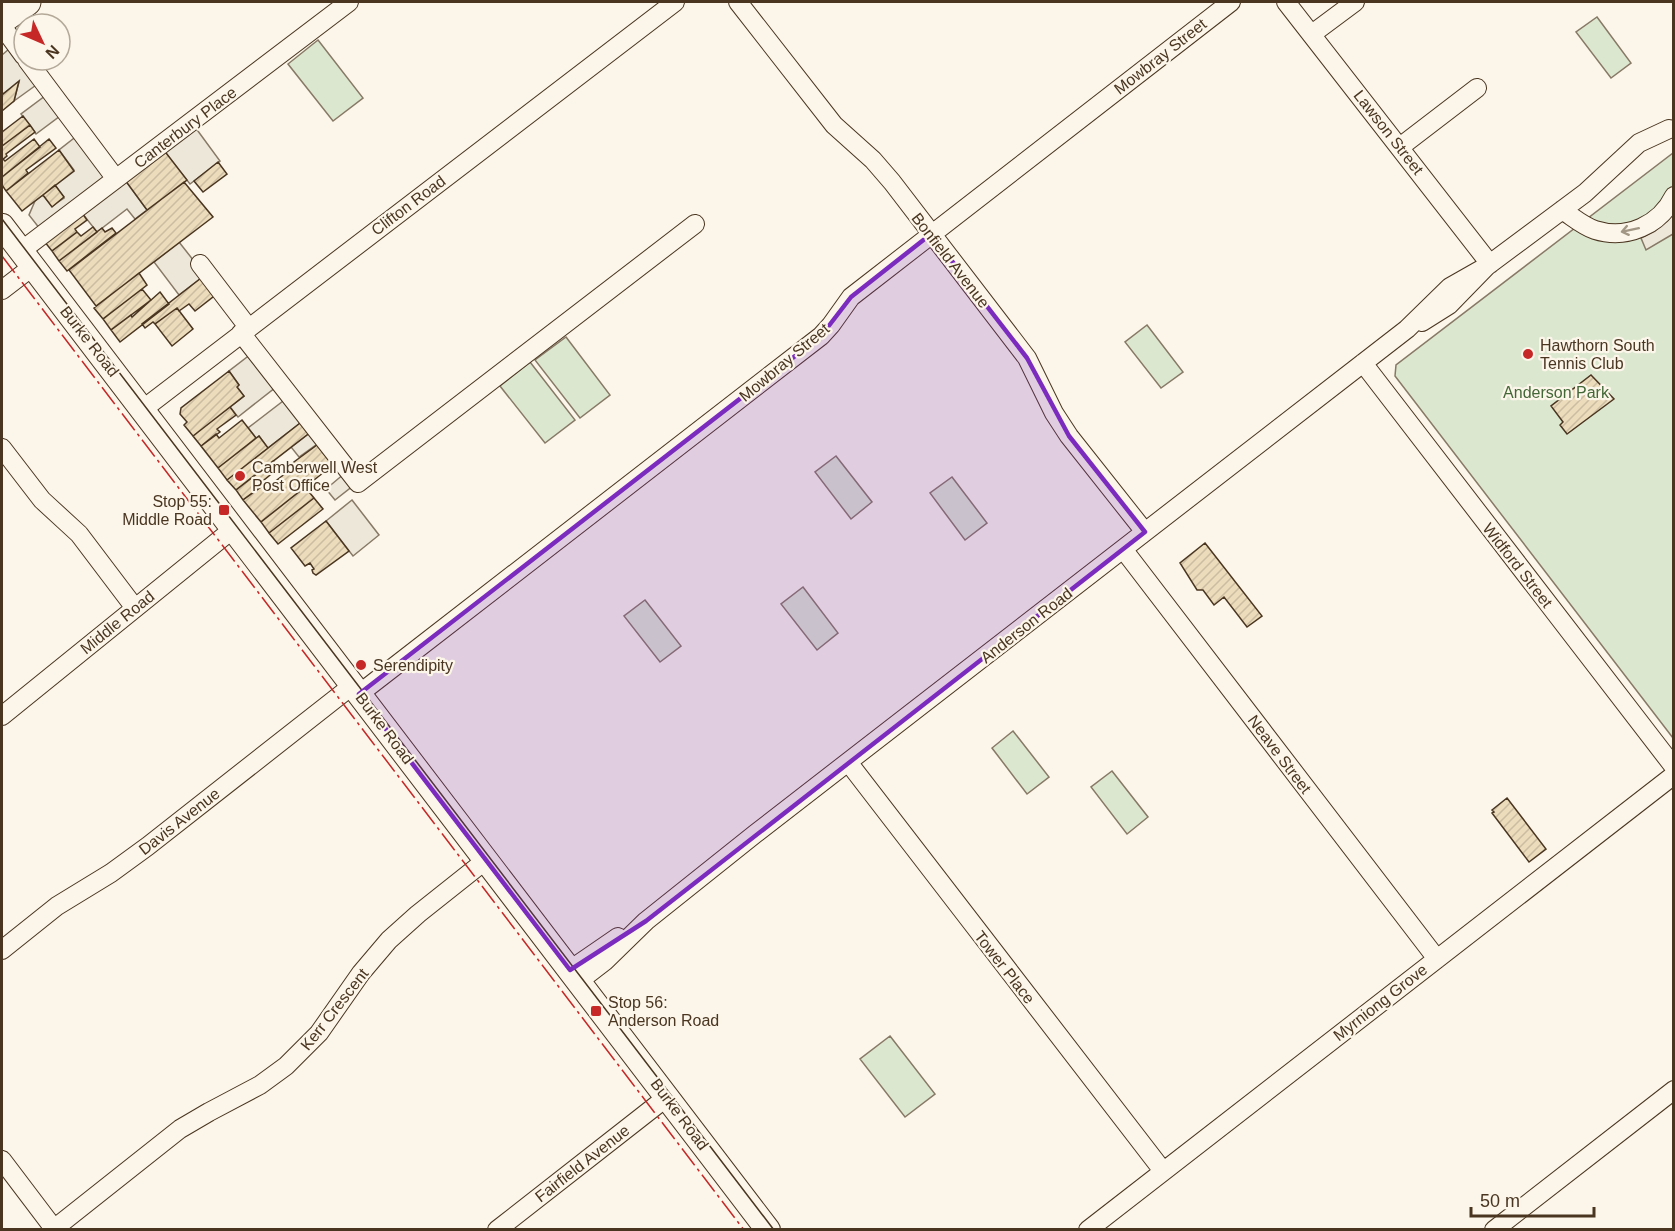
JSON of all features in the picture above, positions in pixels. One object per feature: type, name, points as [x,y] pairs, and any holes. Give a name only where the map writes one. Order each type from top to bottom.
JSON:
[{"type":"highway","points":[[2,20],[27,2]]},
{"type":"main road","name":"Burke Road","points":[[2,226],[768,1230]]},
{"type":"street","name":"Canterbury Place","points":[[2,290],[27,259],[116,179],[349,2]]},
{"type":"street","name":"Clifton Road","points":[[142,410],[675,2]]},
{"type":"street","name":"Bonfield Avenue","points":[[738,2],[826,116],[883,171],[1027,358],[1054,413],[1069,436],[1145,532]]},
{"type":"street","name":"Mowbray Street","points":[[356,689],[821,336],[851,297],[1231,2]]},
{"type":"street","name":"Lawson Street","points":[[1286,2],[1489,265]]},
{"type":"street","points":[[1312,34],[1355,2]]},
{"type":"street","points":[[2,26],[12,40]]},
{"type":"street","points":[[36,72],[116,179]]},
{"type":"street","points":[[1400,147],[1477,88]]},
{"type":"street","name":"Anderson Road","points":[[574,976],[599,949],[645,921],[1407,329],[1449,305],[1489,265],[1585,193],[1639,143],[1672,131]]},
{"type":"street","points":[[1563,210],[1596,230],[1633,231],[1658,218],[1668,208],[1674,196]]},
{"type":"street","points":[[200,264],[245,330],[358,483],[695,224]]},
{"type":"street","name":"Widford Street","points":[[1363,363],[1674,767]]},
{"type":"street","points":[[2,448],[42,500],[79,534],[135,608]]},
{"type":"street","name":"Middle Road","points":[[2,716],[233,529]]},
{"type":"street","name":"Neave Street","points":[[1123,549],[1437,959]]},
{"type":"street","name":"Davis Avenue","points":[[2,950],[57,906],[111,873],[148,846],[356,689]]},
{"type":"street","name":"Tower Place","points":[[848,762],[1163,1171]]},
{"type":"street","name":"Myrniong Grove","points":[[1088,1230],[1674,775]]},
{"type":"street","name":"Kerr Crescent","points":[[55,1229],[180,1130],[260,1085],[286,1066],[319,1033],[389,940],[486,860]]},
{"type":"street","points":[[1494,1230],[1674,1090]]},
{"type":"street","name":"Fairfield Avenue","points":[[496,1230],[667,1098]]},
{"type":"street","points":[[2,1160],[55,1229]]},
{"type":"highlighted area","points":[[931,234],[1027,358],[1069,436],[1145,532],[646,921],[570,970],[359,694],[821,336],[851,297]]},
{"type":"green space","points":[[1597,17],[1631,63],[1611,78],[1576,32]]},
{"type":"green space","points":[[318,40],[363,98],[333,121],[288,64]]},
{"type":"green space","name":"Anderson Park","points":[[1673,153],[1673,738],[1395,376],[1396,365]]},
{"type":"green space","points":[[1147,325],[1183,372],[1161,388],[1125,342]]},
{"type":"green space","points":[[566,337],[610,395],[580,418],[535,360]]},
{"type":"green space","points":[[530,362],[575,420],[545,443],[500,386]]},
{"type":"green space","points":[[836,456],[872,502],[851,519],[815,472]]},
{"type":"green space","points":[[952,477],[987,523],[965,540],[930,493]]},
{"type":"green space","points":[[803,587],[838,633],[817,650],[781,604]]},
{"type":"green space","points":[[645,600],[681,646],[660,662],[624,616]]},
{"type":"green space","points":[[1013,731],[1049,777],[1027,794],[992,748]]},
{"type":"green space","points":[[1112,771],[1148,817],[1127,834],[1091,787]]},
{"type":"green space","points":[[890,1036],[935,1094],[905,1117],[860,1059]]},
{"type":"shaded area","points":[[9,49],[12,52],[12,72],[29,72],[39,83],[14,101],[19,82],[3,94],[2,55]]},
{"type":"shaded area","points":[[49,93],[64,113],[36,134],[21,114]]},
{"type":"shaded area","points":[[195,127],[220,161],[190,184],[164,151]]},
{"type":"shaded area","points":[[78,135],[110,176],[40,229],[29,215],[35,201],[43,195],[52,206],[64,198],[55,185],[74,170],[59,150]]},
{"type":"shaded area","points":[[125,180],[147,210],[135,219],[127,209],[97,232],[82,213]]},
{"type":"shaded area","points":[[1673,215],[1673,234],[1646,250],[1641,238],[1655,231]]},
{"type":"shaded area","points":[[179,242],[205,275],[179,295],[154,262]]},
{"type":"shaded area","points":[[251,354],[276,387],[238,417],[230,407],[244,396],[229,371]]},
{"type":"shaded area","points":[[287,398],[304,420],[268,448],[259,436],[256,438],[248,428]]},
{"type":"shaded area","points":[[312,431],[320,442],[299,457],[291,447]]},
{"type":"shaded area","points":[[345,473],[354,485],[335,500],[326,489]]},
{"type":"shaded area","points":[[352,500],[379,535],[353,556],[326,521]]},
{"type":"building","points":[[19,81],[14,101],[2,111],[2,92],[3,94]]},
{"type":"building","points":[[23,116],[30,125],[2,146],[2,132]]},
{"type":"building","points":[[30,125],[35,132],[6,154],[7,156],[2,160],[2,146]]},
{"type":"building","points":[[34,139],[40,147],[2,177],[2,160],[5,161]]},
{"type":"building","points":[[49,139],[56,148],[26,170],[28,173],[6,191],[2,185],[2,177]]},
{"type":"building","points":[[163,149],[187,180],[147,210],[125,180]]},
{"type":"building","points":[[59,150],[74,171],[22,211],[6,191]]},
{"type":"building","points":[[218,162],[227,174],[203,192],[194,181]]},
{"type":"building","points":[[184,182],[213,217],[96,306],[69,270]]},
{"type":"building","points":[[55,185],[64,197],[52,207],[43,195]]},
{"type":"building","points":[[82,213],[87,220],[75,229],[77,232],[52,251],[44,241]]},
{"type":"building","points":[[93,227],[97,232],[59,261],[52,251],[77,232],[81,236]]},
{"type":"building","points":[[102,228],[105,232],[112,228],[116,233],[67,271],[59,261]]},
{"type":"building","points":[[139,273],[147,285],[103,319],[94,308]]},
{"type":"building","points":[[205,275],[218,293],[195,311],[189,304],[179,311],[177,308],[155,324],[153,322],[145,328],[142,324]]},
{"type":"building","points":[[142,289],[151,300],[111,330],[103,319]]},
{"type":"building","points":[[160,292],[169,304],[120,342],[111,330],[131,315],[132,317]]},
{"type":"building","points":[[177,308],[193,329],[172,346],[155,324]]},
{"type":"building","points":[[229,371],[244,396],[193,436],[184,425],[187,422],[180,414],[181,408]]},
{"type":"building","points":[[1591,375],[1614,399],[1567,434],[1560,425],[1563,422],[1551,406]]},
{"type":"building","points":[[230,407],[236,415],[217,429],[220,432],[201,446],[193,436]]},
{"type":"building","points":[[242,420],[256,438],[218,468],[201,446],[216,434],[219,438]]},
{"type":"building","points":[[304,420],[312,431],[236,490],[227,480]]},
{"type":"building","points":[[259,436],[268,448],[227,480],[218,468]]},
{"type":"building","points":[[317,445],[333,465],[261,522],[243,500],[263,485],[265,489],[286,473],[283,470]]},
{"type":"building","points":[[273,461],[279,468],[259,484],[261,487],[243,500],[236,490]]},
{"type":"building","points":[[305,487],[314,498],[269,533],[261,522]]},
{"type":"building","points":[[314,498],[323,509],[278,544],[269,533]]},
{"type":"building","points":[[326,521],[349,551],[316,575],[310,563],[305,566],[291,548]]},
{"type":"building","points":[[1205,543],[1262,616],[1247,627],[1224,597],[1214,605],[1203,590],[1197,590],[1180,563]]},
{"type":"building","points":[[1507,798],[1546,849],[1529,862],[1492,813],[1494,812],[1492,810]]},
{"type":"tram line","points":[[2,219],[774,1230]]},
{"type":"power","points":[[2,256],[744,1230]]},
{"type":"place","name":"Hawthorn South Tennis Club","points":[[1528,354]]},
{"type":"place","name":"Camberwell West Post Office","points":[[240,476]]},
{"type":"place","name":"Stop 55: Middle Road","points":[[224,510]]},
{"type":"place","name":"Serendipity","points":[[361,665]]},
{"type":"place","name":"Stop 56: Anderson Road","points":[[596,1011]]}]
